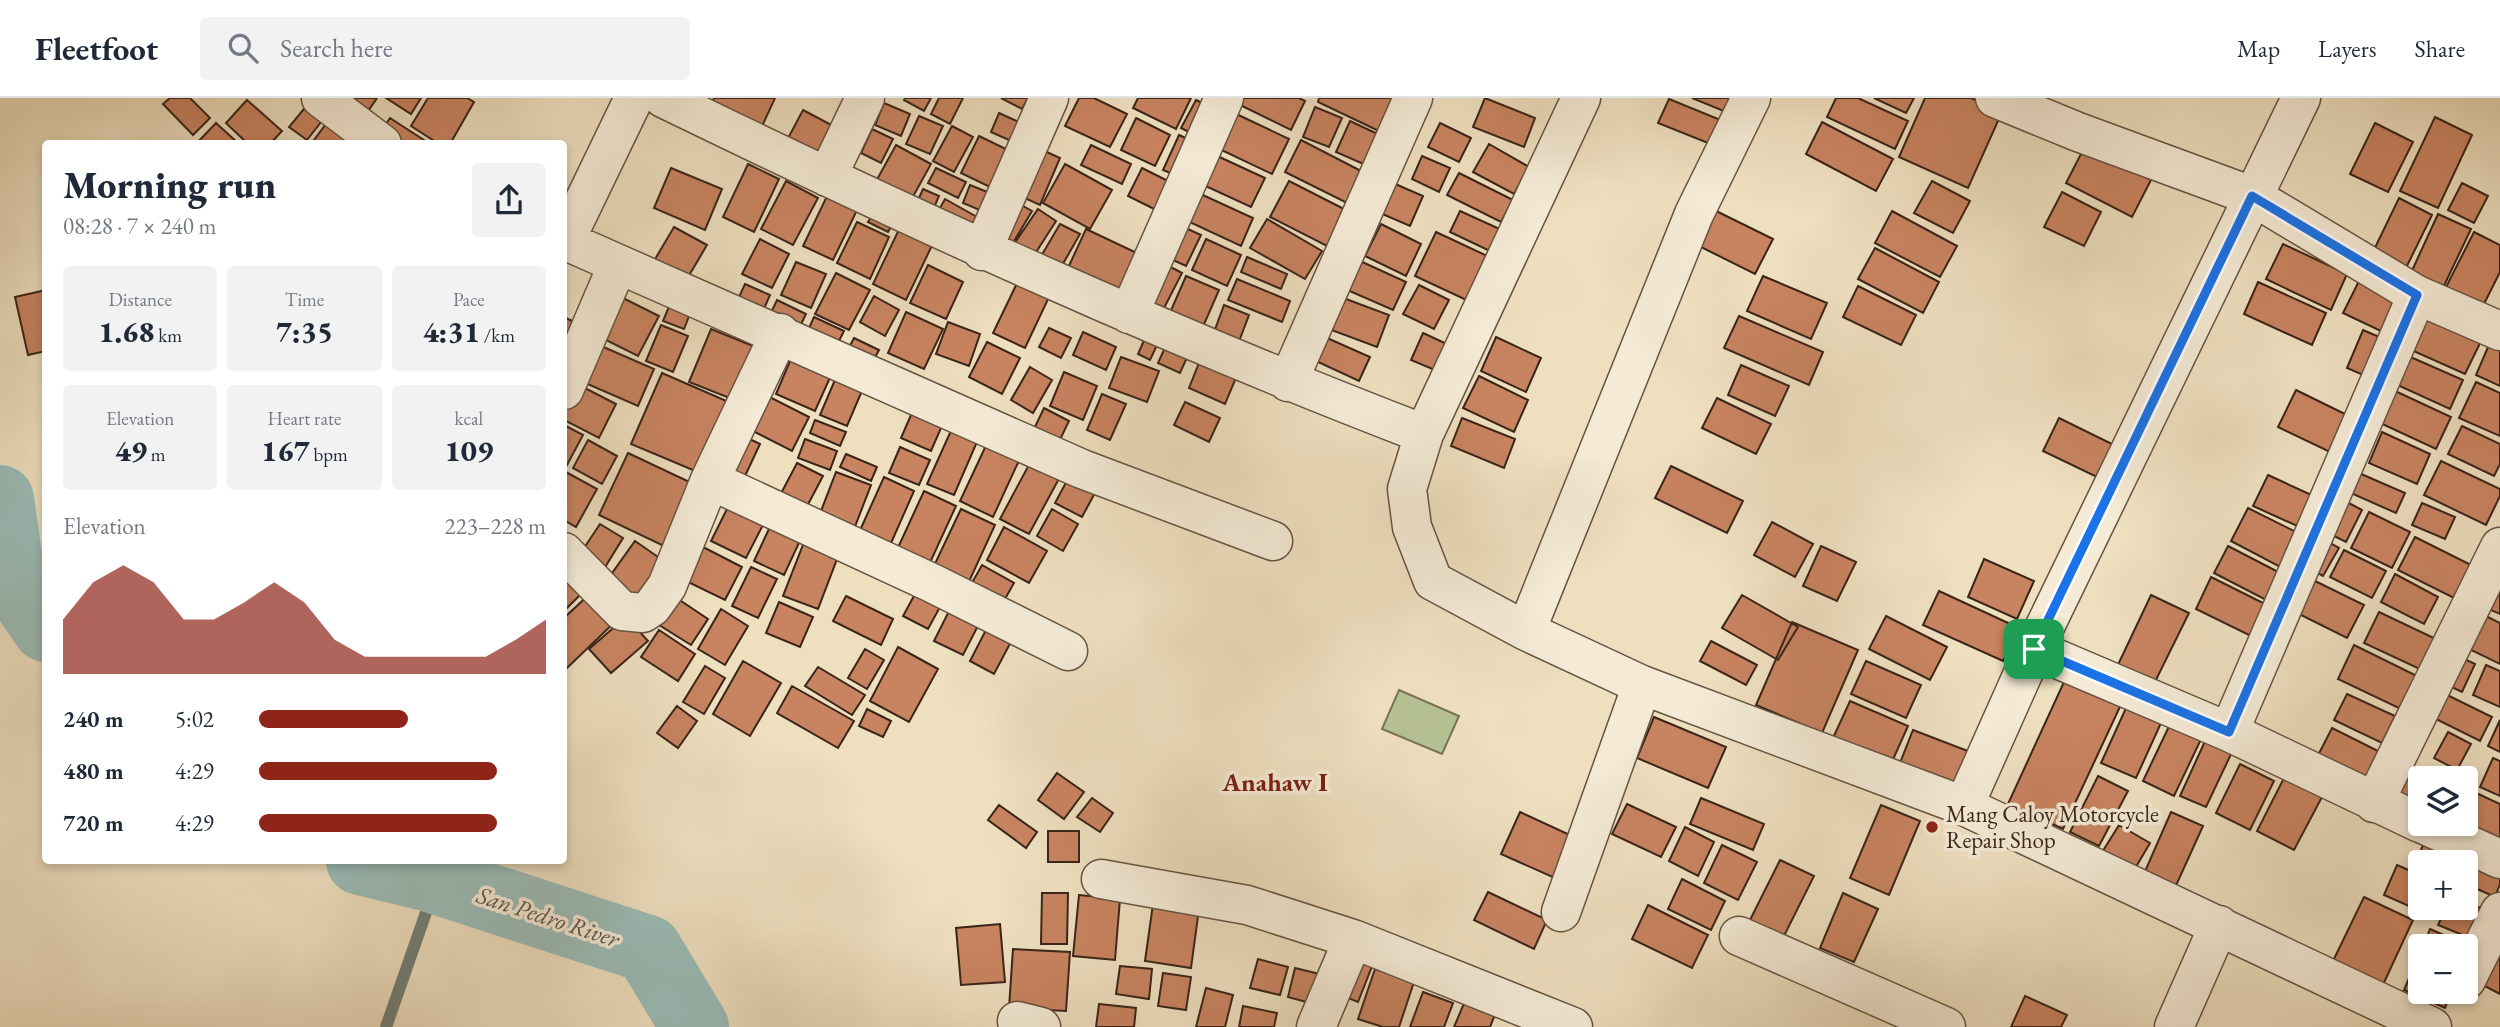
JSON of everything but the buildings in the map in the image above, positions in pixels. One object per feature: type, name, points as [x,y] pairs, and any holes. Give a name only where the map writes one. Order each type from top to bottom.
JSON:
[{"type":"street","points":[[321,98],[377,140]]},
{"type":"street","points":[[567,235],[634,98]]},
{"type":"street","points":[[663,98],[982,251],[1288,382],[1424,434]]},
{"type":"street","points":[[827,177],[865,98]]},
{"type":"street","points":[[982,251],[1049,98]]},
{"type":"street","points":[[1129,314],[1224,98]]},
{"type":"street","points":[[1288,382],[1413,98]]},
{"type":"street","points":[[1581,98],[1424,434],[1407,489],[1412,527],[1433,581],[1526,631],[1642,685],[1964,806],[2432,1027]]},
{"type":"street","points":[[1526,631],[1694,214],[1751,98]]},
{"type":"street","points":[[1995,98],[2252,196],[2417,295],[2500,331]]},
{"type":"street","points":[[1964,806],[2034,649],[2301,98]]},
{"type":"street","points":[[567,242],[780,333],[1082,469],[1273,541]]},
{"type":"street","points":[[567,383],[618,264]]},
{"type":"street","points":[[2229,732],[2417,295]]},
{"type":"street","points":[[567,555],[622,611],[643,613],[652,607],[667,586],[710,480],[780,333]]},
{"type":"street","points":[[710,480],[932,583],[1068,651]]},
{"type":"street","points":[[2374,803],[2500,547]]},
{"type":"street","points":[[2034,649],[2229,732],[2408,818]]},
{"type":"street","points":[[1561,912],[1642,685]]},
{"type":"street","points":[[2448,836],[2500,859]]},
{"type":"street","points":[[1101,879],[1247,905],[1353,939],[1573,1027]]},
{"type":"street","points":[[2478,956],[2500,912]]},
{"type":"street","points":[[2174,1027],[2219,925]]},
{"type":"street","points":[[1739,936],[1946,1027]]},
{"type":"street","points":[[1316,1027],[1353,939]]},
{"type":"street","points":[[2442,1027],[2454,1004]]},
{"type":"green space","points":[[1399,690],[1459,716],[1442,754],[1382,729]]},
{"type":"waterway","name":"San Pedro River","points":[[0,499],[11,577],[42,622]]},
{"type":"waterway","name":"San Pedro River","points":[[372,864],[426,877],[648,949],[695,1027]]},
{"type":"waterway","points":[[386,1027],[437,881]]},
{"type":"place","name":"Mang Caloy Motorcycle Repair Shop","points":[[1932,827]]},
{"type":"district","name":"Anahaw I","points":[[1275,782]]},
{"type":"route","points":[[2252,196],[2417,295],[2229,732],[2034,649],[2252,196]]}]
